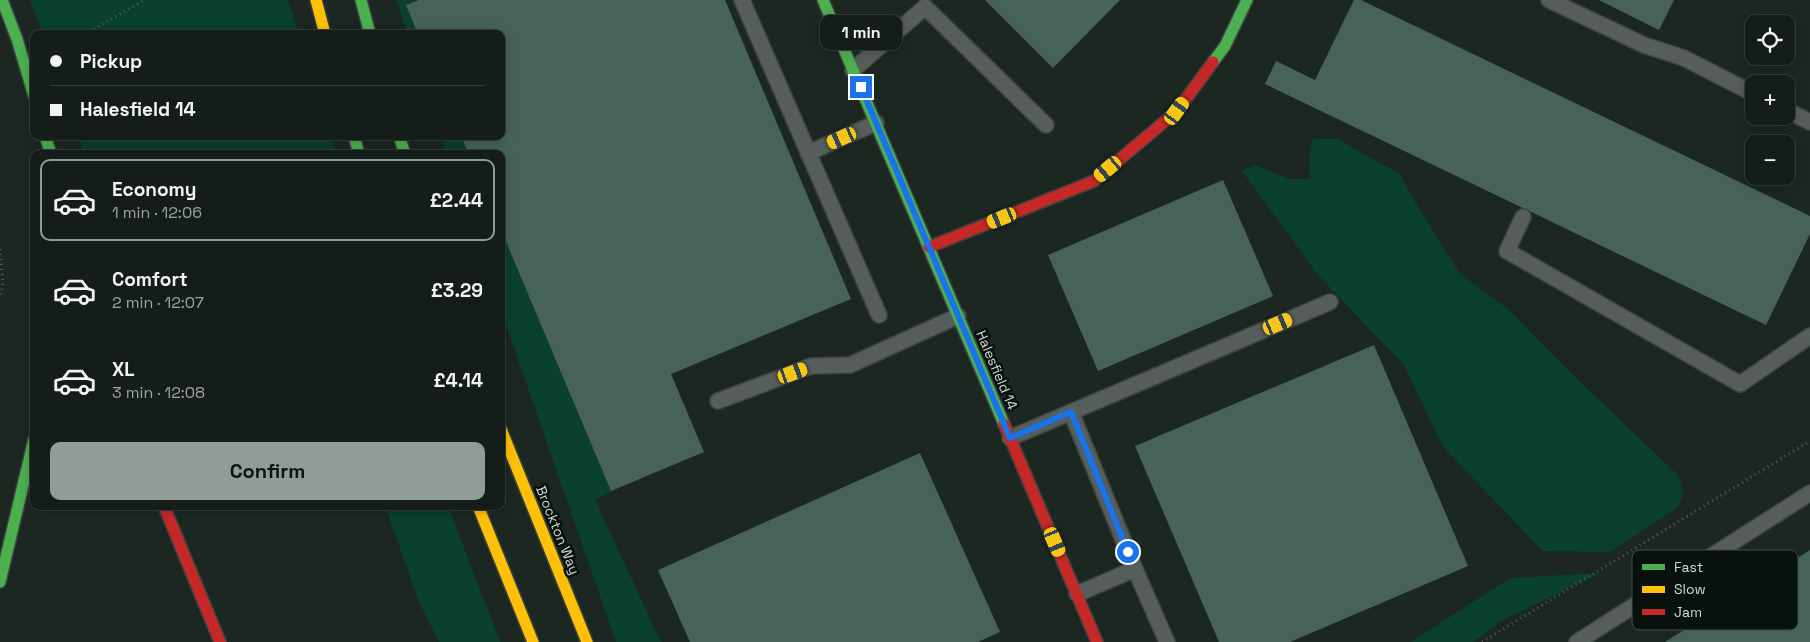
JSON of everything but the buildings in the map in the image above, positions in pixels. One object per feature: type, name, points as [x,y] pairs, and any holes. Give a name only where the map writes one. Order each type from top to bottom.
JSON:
[{"type":"main road","points":[[2,0],[17,39],[30,83]]},
{"type":"main road","points":[[316,0],[324,30]]},
{"type":"main road","points":[[361,0],[369,30]]},
{"type":"main road","name":"Halesfield 14","points":[[824,0],[1098,642]]},
{"type":"main road","points":[[929,247],[1094,181],[1177,111],[1225,46],[1247,0]]},
{"type":"main road","name":"Brockton Way","points":[[505,440],[587,642]]},
{"type":"main road","points":[[0,582],[30,456]]},
{"type":"main road","points":[[166,510],[220,642]]},
{"type":"main road","points":[[480,510],[533,642]]},
{"type":"lane","points":[[742,0],[879,315]]},
{"type":"lane","points":[[1549,0],[1644,45],[1684,58],[1745,89]]},
{"type":"lane","points":[[853,70],[925,7],[1046,125]]},
{"type":"lane","points":[[1795,114],[1810,122]]},
{"type":"lane","points":[[808,153],[876,123]]},
{"type":"lane","points":[[1523,217],[1507,251],[1740,384],[1810,336]]},
{"type":"lane","points":[[1010,438],[1330,302]]},
{"type":"lane","points":[[718,401],[812,366],[850,365],[958,316]]},
{"type":"lane","points":[[1071,412],[1167,642]]},
{"type":"lane","points":[[1721,550],[1810,493]]},
{"type":"lane","points":[[1077,594],[1135,569]]},
{"type":"lane","points":[[1577,642],[1632,607]]},
{"type":"path","points":[[92,30],[145,0]]},
{"type":"path","points":[[0,249],[0,298]]},
{"type":"path","points":[[1632,550],[1810,441]]},
{"type":"path","points":[[1482,642],[1632,550]]},
{"type":"green space","points":[[30,0],[288,0],[298,30],[41,30]]},
{"type":"green space","points":[[397,0],[419,0],[406,5],[416,30],[406,30]]},
{"type":"green space","points":[[1313,139],[1337,139],[1400,174],[1410,194],[1460,274],[1508,309],[1578,380],[1679,476],[1683,495],[1678,507],[1610,552],[1543,551],[1443,447],[1404,365],[1318,275],[1242,171],[1255,165],[1289,179],[1309,179],[1310,153]]},
{"type":"green space","points":[[80,140],[331,140],[335,150],[83,150]]},
{"type":"green space","points":[[442,140],[463,140],[467,150],[446,150]]},
{"type":"green space","points":[[505,240],[611,491],[595,500],[661,642],[616,642],[505,322]]},
{"type":"green space","points":[[386,510],[450,510],[500,642],[439,642],[420,604]]},
{"type":"green space","points":[[1599,573],[1502,621],[1473,642],[1411,642],[1510,578]]},
{"type":"traffic: fast","points":[[2,0],[17,39],[30,83]]},
{"type":"traffic: fast","points":[[361,0],[369,30]]},
{"type":"traffic: fast","points":[[823,0],[1004,424]]},
{"type":"traffic: fast","points":[[1213,62],[1225,46],[1247,0]]},
{"type":"traffic: fast","points":[[46,140],[50,150]]},
{"type":"traffic: fast","points":[[355,140],[358,150]]},
{"type":"traffic: fast","points":[[400,140],[404,150]]},
{"type":"traffic: fast","points":[[0,582],[30,456]]},
{"type":"traffic: slow","points":[[316,0],[324,30]]},
{"type":"traffic: slow","points":[[505,439],[587,642]]},
{"type":"traffic: slow","points":[[480,510],[533,642]]},
{"type":"traffic: jam","points":[[929,247],[1094,181],[1177,111],[1213,62]]},
{"type":"traffic: jam","points":[[1004,424],[1097,642]]},
{"type":"traffic: jam","points":[[166,510],[220,642]]},
{"type":"route","points":[[861,87],[1010,438],[1071,412],[1128,552]]}]
